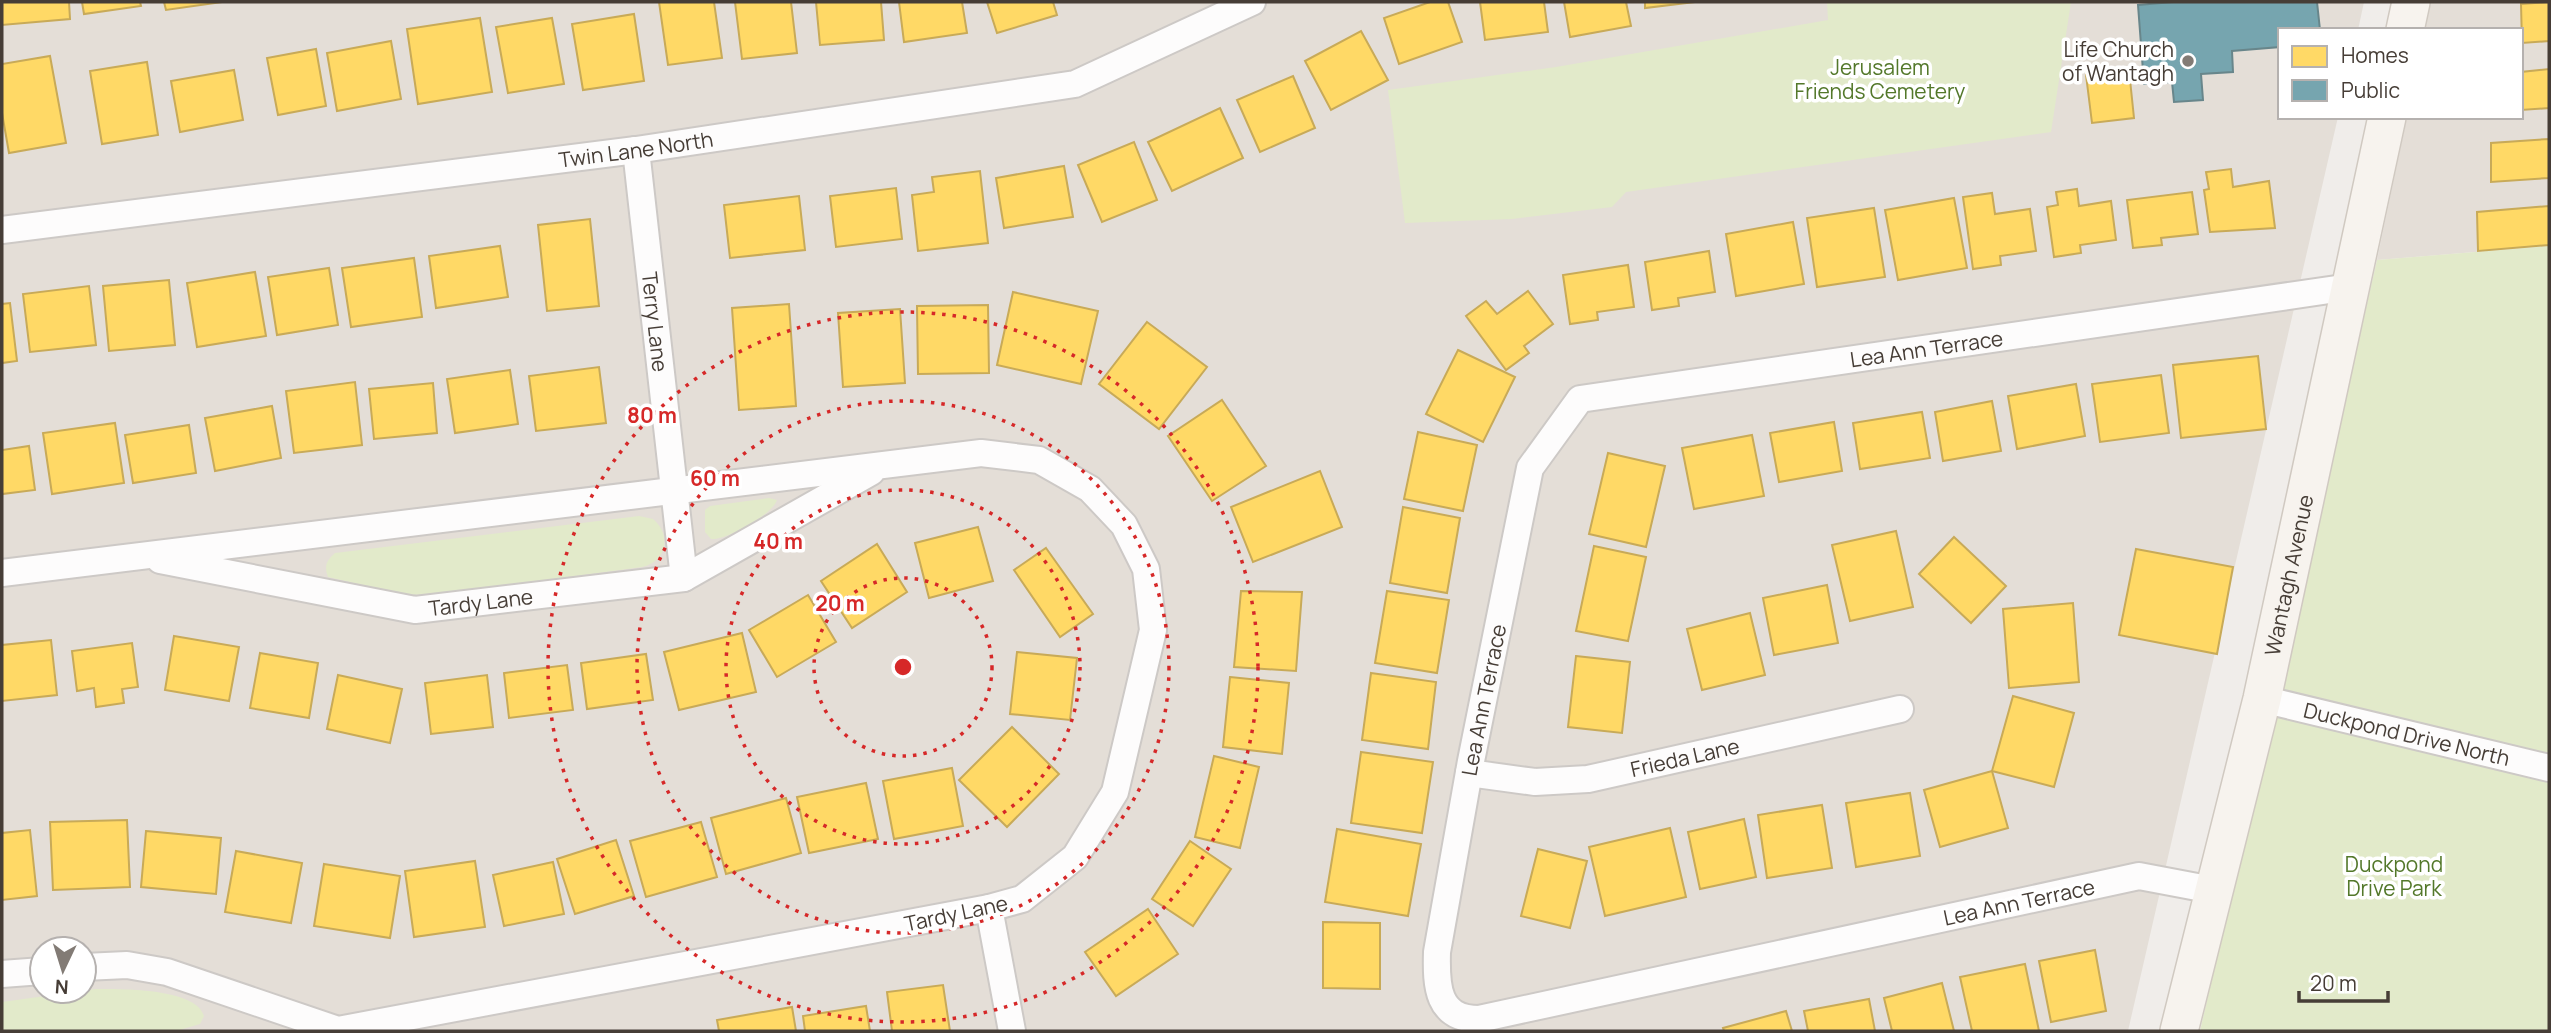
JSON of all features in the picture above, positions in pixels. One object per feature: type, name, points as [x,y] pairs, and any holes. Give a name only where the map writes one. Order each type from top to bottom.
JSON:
[{"type":"main road","points":[[2405,28],[2411,2]]},
{"type":"main road","name":"Wantagh Avenue","points":[[2179,1031],[2262,699],[2387,119]]},
{"type":"street","name":"Twin Lane North","points":[[2,230],[636,150],[1075,84],[1252,2]]},
{"type":"street","name":"Terry Lane","points":[[636,150],[684,578]]},
{"type":"street","name":"Lea Ann Terrace","points":[[2213,890],[2139,876],[1479,1019],[1461,1019],[1442,1001],[1436,972],[1437,951],[1469,773],[1530,468],[1580,399],[2350,287]]},
{"type":"street","name":"Tardy Lane","points":[[2,573],[674,488],[981,453],[1039,460],[1090,489],[1124,525],[1146,569],[1153,630],[1115,792],[1076,857],[1022,899],[989,908],[333,1030],[167,972],[127,965],[98,966]]},
{"type":"street","name":"Tardy Lane","points":[[137,555],[415,610],[684,578],[882,466]]},
{"type":"street","name":"Duckpond Drive North","points":[[2262,699],[2549,768]]},
{"type":"street","name":"Frieda Lane","points":[[1469,773],[1535,782],[1588,779],[1900,709]]},
{"type":"street","points":[[989,908],[1012,1031]]},
{"type":"street","points":[[2,974],[28,972]]},
{"type":"shaded area","points":[[2,2],[2364,2],[2358,28],[2278,28],[2278,119],[2338,119],[2128,1031],[2,1031]]},
{"type":"shaded area","points":[[2431,2],[2549,2],[2549,246],[2377,260],[2407,119],[2523,119],[2523,28],[2425,28]]},
{"type":"green space","name":"Jerusalem Friends Cemetery","points":[[1827,2],[2071,2],[2051,132],[1626,192],[1612,207],[1512,219],[1405,223],[1388,90],[1556,67],[1828,20]]},
{"type":"green space","name":"Duckpond Drive Park","points":[[2549,246],[2549,1031],[2200,1031],[2377,260]]},
{"type":"green space","points":[[769,498],[777,500],[774,506],[737,531],[711,539],[705,532],[705,510],[710,506]]},
{"type":"green space","points":[[639,516],[653,519],[663,532],[664,540],[664,547],[657,559],[642,567],[443,594],[406,595],[328,577],[326,570],[328,561],[335,553]]},
{"type":"green space","points":[[98,989],[139,990],[187,1000],[198,1007],[204,1016],[200,1024],[176,1031],[2,1031],[2,1002],[28,998],[28,1005],[98,1005]]},
{"type":"building: Homes","points":[[2,2],[69,2],[70,19],[2,25]]},
{"type":"building: Homes","points":[[82,2],[140,2],[141,6],[84,14]]},
{"type":"building: Homes","points":[[164,2],[222,2],[166,10]]},
{"type":"building: Homes","points":[[659,2],[714,2],[722,58],[668,65]]},
{"type":"building: Homes","points":[[735,2],[791,2],[797,53],[742,59]]},
{"type":"building: Homes","points":[[816,2],[881,2],[884,40],[820,45]]},
{"type":"building: Homes","points":[[899,2],[962,2],[967,33],[904,42]]},
{"type":"building: Homes","points":[[987,2],[1053,2],[1057,15],[997,33]]},
{"type":"building: Homes","points":[[1430,2],[1448,2],[1462,42],[1399,64],[1384,18]]},
{"type":"building: Homes","points":[[1480,2],[1544,2],[1548,32],[1485,40]]},
{"type":"building: Homes","points":[[1564,2],[1626,2],[1631,26],[1570,37]]},
{"type":"building: Homes","points":[[1645,2],[1695,2],[1645,8]]},
{"type":"building: Homes","points":[[2549,2],[2549,41],[2523,43],[2521,4]]},
{"type":"building: Homes","points":[[634,14],[644,81],[583,90],[572,24]]},
{"type":"building: Homes","points":[[480,18],[492,92],[418,104],[407,29]]},
{"type":"building: Homes","points":[[552,18],[564,84],[508,93],[496,27]]},
{"type":"building: Homes","points":[[1361,31],[1388,80],[1331,110],[1305,61]]},
{"type":"building: Homes","points":[[391,41],[401,99],[337,111],[327,53]]},
{"type":"building: Homes","points":[[316,49],[326,106],[278,115],[267,58]]},
{"type":"building: Homes","points":[[50,56],[66,143],[9,153],[2,113],[2,64]]},
{"type":"building: Homes","points":[[147,62],[158,135],[102,144],[90,71]]},
{"type":"building: Homes","points":[[2549,69],[2549,108],[2523,110],[2523,72]]},
{"type":"building: Homes","points":[[234,70],[243,120],[180,132],[171,81]]},
{"type":"building: Homes","points":[[2129,70],[2134,118],[2092,123],[2086,75]]},
{"type":"building: Homes","points":[[1293,76],[1315,128],[1260,152],[1237,100]]},
{"type":"building: Homes","points":[[1220,108],[1243,158],[1172,191],[1148,142]]},
{"type":"building: Homes","points":[[2549,139],[2549,178],[2491,182],[2491,143]]},
{"type":"building: Homes","points":[[1134,142],[1157,200],[1102,222],[1078,165]]},
{"type":"building: Homes","points":[[1064,166],[1073,217],[1004,228],[996,178]]},
{"type":"building: Homes","points":[[2231,169],[2233,187],[2269,181],[2275,228],[2210,232],[2204,190],[2209,189],[2206,172]]},
{"type":"building: Homes","points":[[980,171],[988,243],[918,251],[912,195],[934,192],[932,177]]},
{"type":"building: Homes","points":[[896,188],[902,239],[836,247],[830,196]]},
{"type":"building: Homes","points":[[2077,189],[2079,206],[2111,201],[2116,240],[2080,245],[2081,253],[2054,257],[2047,207],[2058,205],[2056,192]]},
{"type":"building: Homes","points":[[2192,192],[2198,234],[2161,238],[2162,245],[2133,248],[2127,200]]},
{"type":"building: Homes","points":[[1992,193],[1995,214],[2030,209],[2036,251],[2000,256],[2001,265],[1973,269],[1963,197]]},
{"type":"building: Homes","points":[[799,196],[805,250],[730,258],[724,205]]},
{"type":"building: Homes","points":[[1954,198],[1967,268],[1898,280],[1885,210]]},
{"type":"building: Homes","points":[[2549,206],[2549,245],[2478,251],[2477,212]]},
{"type":"building: Homes","points":[[1874,208],[1885,277],[1817,287],[1807,218]]},
{"type":"building: Homes","points":[[590,219],[599,306],[547,311],[538,225]]},
{"type":"building: Homes","points":[[1793,222],[1804,284],[1736,296],[1726,234]]},
{"type":"building: Homes","points":[[500,246],[508,297],[436,308],[429,256]]},
{"type":"building: Homes","points":[[1709,251],[1715,292],[1678,298],[1679,306],[1652,310],[1645,262]]},
{"type":"building: Homes","points":[[414,258],[422,317],[351,327],[342,268]]},
{"type":"building: Homes","points":[[1628,265],[1634,307],[1597,312],[1598,320],[1570,324],[1563,275]]},
{"type":"building: Homes","points":[[329,268],[338,325],[277,335],[268,277]]},
{"type":"building: Homes","points":[[255,272],[266,336],[197,347],[187,283]]},
{"type":"building: Homes","points":[[169,280],[175,345],[109,351],[103,286]]},
{"type":"building: Homes","points":[[89,286],[96,345],[30,352],[23,294]]},
{"type":"building: Homes","points":[[1528,291],[1553,324],[1524,346],[1529,353],[1506,370],[1466,316],[1486,301],[1497,314]]},
{"type":"building: Homes","points":[[1013,292],[1098,311],[1081,384],[997,365]]},
{"type":"building: Homes","points":[[10,303],[17,361],[2,363],[2,304]]},
{"type":"building: Homes","points":[[789,304],[796,406],[739,410],[732,308]]},
{"type":"building: Homes","points":[[988,305],[989,373],[918,374],[917,306]]},
{"type":"building: Homes","points":[[900,309],[905,383],[843,387],[838,313]]},
{"type":"building: Homes","points":[[1147,322],[1207,367],[1159,429],[1099,384]]},
{"type":"building: Homes","points":[[1458,350],[1515,377],[1483,442],[1426,414]]},
{"type":"building: Homes","points":[[2258,356],[2266,429],[2181,438],[2173,365]]},
{"type":"building: Homes","points":[[599,367],[606,423],[536,431],[529,376]]},
{"type":"building: Homes","points":[[510,370],[518,424],[455,433],[447,379]]},
{"type":"building: Homes","points":[[2161,375],[2169,433],[2100,442],[2092,384]]},
{"type":"building: Homes","points":[[355,382],[362,445],[294,453],[286,391]]},
{"type":"building: Homes","points":[[433,383],[437,433],[374,439],[369,389]]},
{"type":"building: Homes","points":[[2076,384],[2085,436],[2017,449],[2008,396]]},
{"type":"building: Homes","points":[[1222,400],[1266,466],[1212,501],[1168,436]]},
{"type":"building: Homes","points":[[1992,401],[2001,451],[1943,461],[1935,412]]},
{"type":"building: Homes","points":[[272,406],[281,458],[215,471],[205,418]]},
{"type":"building: Homes","points":[[1922,412],[1930,458],[1860,469],[1853,423]]},
{"type":"building: Homes","points":[[1834,422],[1842,471],[1779,482],[1770,433]]},
{"type":"building: Homes","points":[[115,423],[124,483],[52,494],[43,433]]},
{"type":"building: Homes","points":[[189,425],[196,473],[133,483],[125,435]]},
{"type":"building: Homes","points":[[1418,432],[1477,445],[1463,511],[1404,499]]},
{"type":"building: Homes","points":[[1752,435],[1764,496],[1694,509],[1682,448]]},
{"type":"building: Homes","points":[[29,446],[35,490],[2,494],[2,450]]},
{"type":"building: Homes","points":[[1608,453],[1665,466],[1646,547],[1589,534]]},
{"type":"building: Homes","points":[[1320,471],[1342,527],[1253,562],[1231,507]]},
{"type":"building: Homes","points":[[1403,507],[1460,518],[1447,593],[1390,583]]},
{"type":"building: Homes","points":[[978,527],[993,581],[929,598],[915,543]]},
{"type":"building: Homes","points":[[1896,531],[1913,607],[1850,621],[1832,545]]},
{"type":"building: Homes","points":[[1954,537],[2006,586],[1971,623],[1919,574]]},
{"type":"building: Homes","points":[[877,544],[907,592],[852,628],[821,581]]},
{"type":"building: Homes","points":[[1594,546],[1646,557],[1628,641],[1576,631]]},
{"type":"building: Homes","points":[[1046,548],[1093,614],[1060,637],[1014,570]]},
{"type":"building: Homes","points":[[2136,549],[2233,567],[2217,654],[2119,635]]},
{"type":"building: Homes","points":[[1827,585],[1838,643],[1774,655],[1763,598]]},
{"type":"building: Homes","points":[[1241,591],[1302,592],[1296,671],[1234,667]]},
{"type":"building: Homes","points":[[1387,591],[1449,600],[1437,673],[1375,663]]},
{"type":"building: Homes","points":[[808,595],[836,642],[777,677],[749,630]]},
{"type":"building: Homes","points":[[2073,603],[2079,682],[2009,688],[2003,609]]},
{"type":"building: Homes","points":[[1750,613],[1765,675],[1702,690],[1687,629]]},
{"type":"building: Homes","points":[[742,633],[756,692],[679,710],[664,652]]},
{"type":"building: Homes","points":[[174,636],[239,647],[229,701],[165,690]]},
{"type":"building: Homes","points":[[51,640],[57,695],[2,701],[2,645]]},
{"type":"building: Homes","points":[[132,643],[138,687],[122,689],[124,703],[96,707],[94,688],[77,691],[72,651]]},
{"type":"building: Homes","points":[[1017,652],[1077,658],[1070,720],[1010,714]]},
{"type":"building: Homes","points":[[260,653],[318,663],[309,718],[250,708]]},
{"type":"building: Homes","points":[[646,654],[653,700],[587,709],[581,663]]},
{"type":"building: Homes","points":[[1576,656],[1630,662],[1622,733],[1568,727]]},
{"type":"building: Homes","points":[[567,665],[573,710],[509,718],[504,673]]},
{"type":"building: Homes","points":[[1371,673],[1436,682],[1428,749],[1362,740]]},
{"type":"building: Homes","points":[[338,675],[402,689],[390,743],[327,729]]},
{"type":"building: Homes","points":[[487,675],[493,727],[431,734],[425,683]]},
{"type":"building: Homes","points":[[1230,677],[1289,683],[1282,754],[1223,747]]},
{"type":"building: Homes","points":[[2013,696],[2074,713],[2054,787],[1992,771]]},
{"type":"building: Homes","points":[[1012,727],[1059,774],[1007,827],[959,780]]},
{"type":"building: Homes","points":[[1361,752],[1433,762],[1422,833],[1351,823]]},
{"type":"building: Homes","points":[[1214,756],[1259,767],[1240,848],[1195,837]]},
{"type":"building: Homes","points":[[952,768],[963,826],[894,839],[883,781]]},
{"type":"building: Homes","points":[[1992,771],[2008,828],[1940,847],[1924,790]]},
{"type":"building: Homes","points":[[866,783],[878,839],[809,853],[797,797]]},
{"type":"building: Homes","points":[[1910,793],[1920,856],[1856,867],[1846,803]]},
{"type":"building: Homes","points":[[786,798],[801,853],[726,874],[711,818]]},
{"type":"building: Homes","points":[[1822,805],[1832,868],[1767,878],[1758,815]]},
{"type":"building: Homes","points":[[1744,819],[1756,877],[1700,889],[1688,832]]},
{"type":"building: Homes","points":[[127,820],[130,887],[53,890],[50,822]]},
{"type":"building: Homes","points":[[701,822],[717,877],[646,897],[630,841]]},
{"type":"building: Homes","points":[[1670,828],[1686,897],[1605,916],[1589,847]]},
{"type":"building: Homes","points":[[1337,829],[1421,844],[1408,916],[1325,902]]},
{"type":"building: Homes","points":[[30,830],[37,896],[2,900],[2,833]]},
{"type":"building: Homes","points":[[146,831],[221,838],[216,894],[141,887]]},
{"type":"building: Homes","points":[[616,840],[634,896],[575,914],[557,859]]},
{"type":"building: Homes","points":[[1190,841],[1231,869],[1193,926],[1152,899]]},
{"type":"building: Homes","points":[[1538,849],[1587,861],[1570,928],[1521,916]]},
{"type":"building: Homes","points":[[236,851],[302,863],[291,923],[225,912]]},
{"type":"building: Homes","points":[[475,861],[485,927],[414,937],[405,871]]},
{"type":"building: Homes","points":[[553,862],[564,914],[504,926],[493,875]]},
{"type":"building: Homes","points":[[324,864],[400,876],[390,938],[314,926]]},
{"type":"building: Homes","points":[[1148,909],[1178,954],[1116,996],[1085,952]]},
{"type":"building: Homes","points":[[1323,922],[1380,923],[1380,989],[1323,988]]},
{"type":"building: Homes","points":[[2095,950],[2106,1011],[2051,1022],[2039,961]]},
{"type":"building: Homes","points":[[2025,964],[2039,1031],[1972,1031],[1960,977]]},
{"type":"building: Homes","points":[[1942,983],[1954,1031],[1892,1031],[1884,998]]},
{"type":"building: Homes","points":[[943,985],[950,1031],[892,1031],[887,992]]},
{"type":"building: Homes","points":[[1869,999],[1875,1031],[1808,1031],[1804,1011]]},
{"type":"building: Homes","points":[[866,1006],[870,1031],[805,1031],[803,1016]]},
{"type":"building: Homes","points":[[792,1007],[796,1031],[719,1031],[717,1020]]},
{"type":"building: Homes","points":[[1786,1011],[1792,1031],[1724,1031],[1723,1028]]},
{"type":"building: Public","name":"Life Church of Wantagh","points":[[2173,2],[2317,2],[2320,28],[2278,28],[2278,47],[2232,51],[2233,72],[2201,74],[2203,100],[2174,102],[2172,82],[2144,84],[2138,5]]},
{"type":"place","name":"Life Church of Wantagh","points":[[2188,61]]}]
